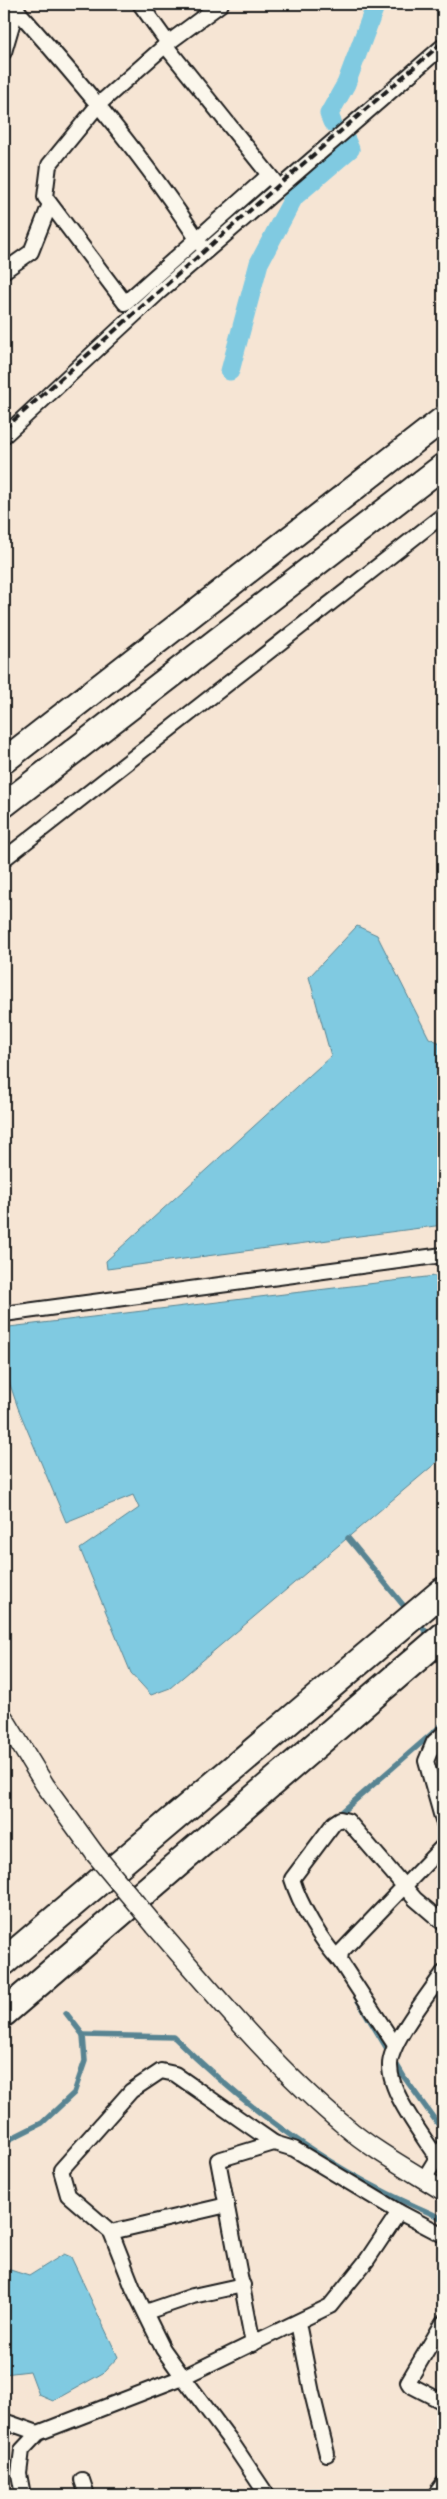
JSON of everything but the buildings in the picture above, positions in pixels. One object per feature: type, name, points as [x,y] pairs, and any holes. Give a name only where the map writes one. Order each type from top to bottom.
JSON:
[{"type":"highway","points":[[4,761],[443,419]]},
{"type":"highway","points":[[4,805],[443,466]]},
{"type":"highway","points":[[4,1962],[443,1591]]},
{"type":"highway","points":[[4,2013],[443,1636]]},
{"type":"street","points":[[4,4],[18,7],[99,104],[176,206],[206,252]]},
{"type":"street","points":[[140,4],[166,44],[279,188]]},
{"type":"street","points":[[221,4],[166,44],[99,104],[49,165],[45,197],[125,303],[269,175]]},
{"type":"street","points":[[4,52],[18,7]]},
{"type":"street","points":[[4,436],[206,252],[443,46]]},
{"type":"street","points":[[4,271],[32,252],[50,204]]},
{"type":"street","points":[[4,859],[443,515]]},
{"type":"street","points":[[4,1314],[443,1255]]},
{"type":"street","points":[[4,1718],[45,1785],[95,1854],[236,2019],[285,2072],[346,2128],[443,2191]]},
{"type":"street","points":[[443,1734],[434,1742],[426,1761],[443,1821]]},
{"type":"street","points":[[395,2045],[340,1961],[330,1950],[295,1892],[292,1880],[334,1822],[340,1820],[348,1821],[414,1899],[443,1923]]},
{"type":"street","points":[[340,1961],[341,1952],[443,1846]]},
{"type":"street","points":[[424,2179],[440,2153],[398,2097],[390,2066],[395,2045],[443,1973]]},
{"type":"street","points":[[267,2495],[230,2440],[163,2349],[133,2288],[111,2232],[68,2195],[61,2170],[108,2120],[131,2091],[161,2071],[175,2074],[274,2143],[294,2150],[399,2212],[443,2235]]},
{"type":"street","points":[[253,2344],[218,2160],[274,2143]]},
{"type":"street","points":[[111,2232],[227,2205]]},
{"type":"street","points":[[23,2495],[20,2474],[22,2450],[38,2433],[183,2377],[330,2306],[367,2260],[399,2212]]},
{"type":"street","points":[[146,2312],[193,2296],[243,2285]]},
{"type":"street","points":[[298,2323],[327,2454]]},
{"type":"street","points":[[443,2323],[408,2382],[410,2386],[443,2402]]},
{"type":"street","points":[[4,2421],[38,2433]]},
{"type":"street","points":[[82,2480],[87,2495]]},
{"type":"street","points":[[435,2495],[443,2484]]},
{"type":"water","points":[[357,926],[377,935],[429,1038],[443,1044],[443,1225],[107,1269],[106,1261],[331,1056],[309,977]]},
{"type":"water","points":[[443,1275],[443,1457],[170,1688],[151,1695],[131,1673],[80,1549],[139,1508],[133,1495],[66,1522],[18,1408],[4,1367],[4,1332],[9,1327]]},
{"type":"water","points":[[64,2254],[71,2257],[118,2357],[103,2373],[53,2401],[39,2395],[30,2371],[4,2374],[4,2268],[29,2276]]},
{"type":"waterway","points":[[332,122],[329,114],[346,84],[376,4]]},
{"type":"waterway","points":[[230,371],[259,263],[294,197],[350,149],[346,140]]},
{"type":"waterway","points":[[348,1538],[408,1611]]},
{"type":"waterway","points":[[418,1622],[431,1638]]},
{"type":"waterway","points":[[336,1817],[443,1724]]},
{"type":"waterway","points":[[356,1997],[404,2077],[443,2131]]},
{"type":"waterway","points":[[4,2142],[42,2123],[74,2093],[85,2061],[83,2035],[66,2013]]},
{"type":"waterway","points":[[83,2035],[174,2037],[221,2081],[298,2140],[352,2175],[443,2219]]},
{"type":"railway","points":[[4,429],[443,42]]}]
